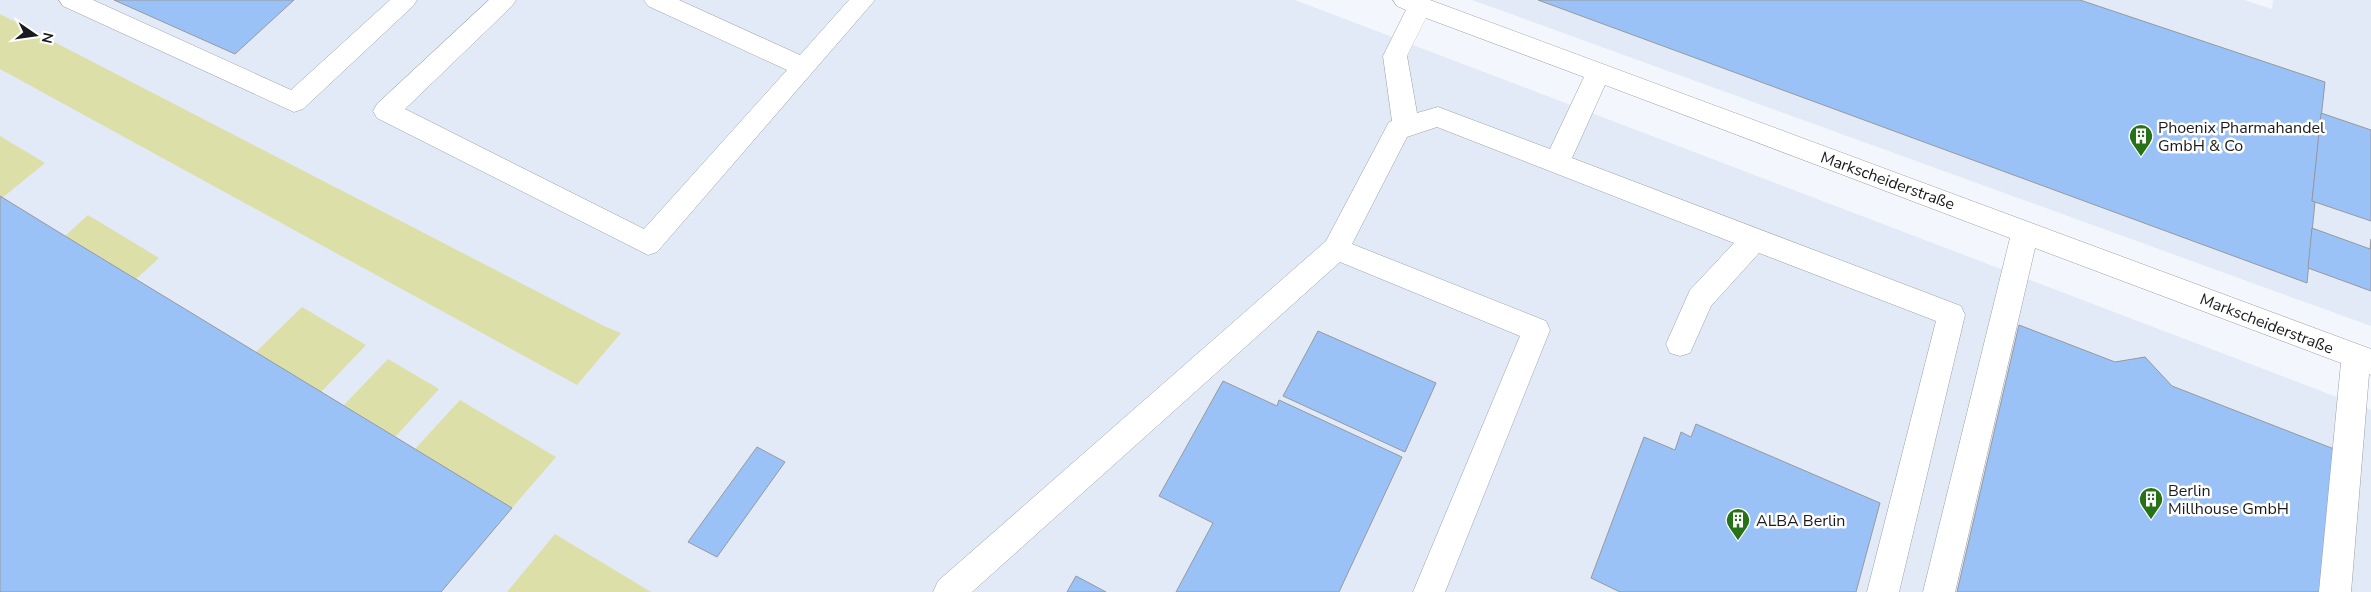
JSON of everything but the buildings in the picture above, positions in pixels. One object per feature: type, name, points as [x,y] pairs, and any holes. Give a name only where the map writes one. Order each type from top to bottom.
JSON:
[{"type":"street","points":[[70,0],[294,102],[405,0]]},
{"type":"street","points":[[504,0],[386,110],[648,244],[863,0]]},
{"type":"street","points":[[656,0],[804,67]]},
{"type":"street","points":[[1406,127],[1395,56],[1412,3]]},
{"type":"street","name":"Markscheiderstraße","points":[[1412,3],[2364,359]]},
{"type":"street","points":[[1557,162],[1599,72]]},
{"type":"street","points":[[949,592],[1336,249],[1398,129],[1438,117],[1951,315],[1883,592]]},
{"type":"street","points":[[1939,592],[2025,231]]},
{"type":"street","points":[[1680,344],[1700,298],[1755,239]]},
{"type":"street","points":[[1336,249],[1536,330],[1429,592]]},
{"type":"street","points":[[2335,592],[2364,359]]},
{"type":"shaded area","points":[[0,0],[1295,0],[2371,410],[2371,592],[0,592]]},
{"type":"shaded area","name":"Phoenix Pharmahandel GmbH & Co","points":[[1472,0],[2244,0],[2272,9],[2273,0],[2371,0],[2371,326]]},
{"type":"green space","points":[[0,14],[606,327],[621,333],[577,385],[0,69]]},
{"type":"green space","points":[[0,136],[45,163],[2,198],[0,196]]},
{"type":"green space","points":[[88,215],[159,258],[136,279],[65,236]]},
{"type":"green space","points":[[302,307],[366,345],[321,392],[256,352]]},
{"type":"green space","points":[[388,359],[439,389],[395,437],[344,405]]},
{"type":"green space","points":[[460,400],[556,457],[512,508],[415,449]]},
{"type":"green space","points":[[555,534],[651,592],[507,592]]},
{"type":"place","name":"Phoenix Pharmahandel GmbH & Co","points":[[2141,157]]},
{"type":"place","name":"Berlin Millhouse GmbH","points":[[2151,520]]},
{"type":"place","name":"ALBA Berlin","points":[[1738,541]]}]
